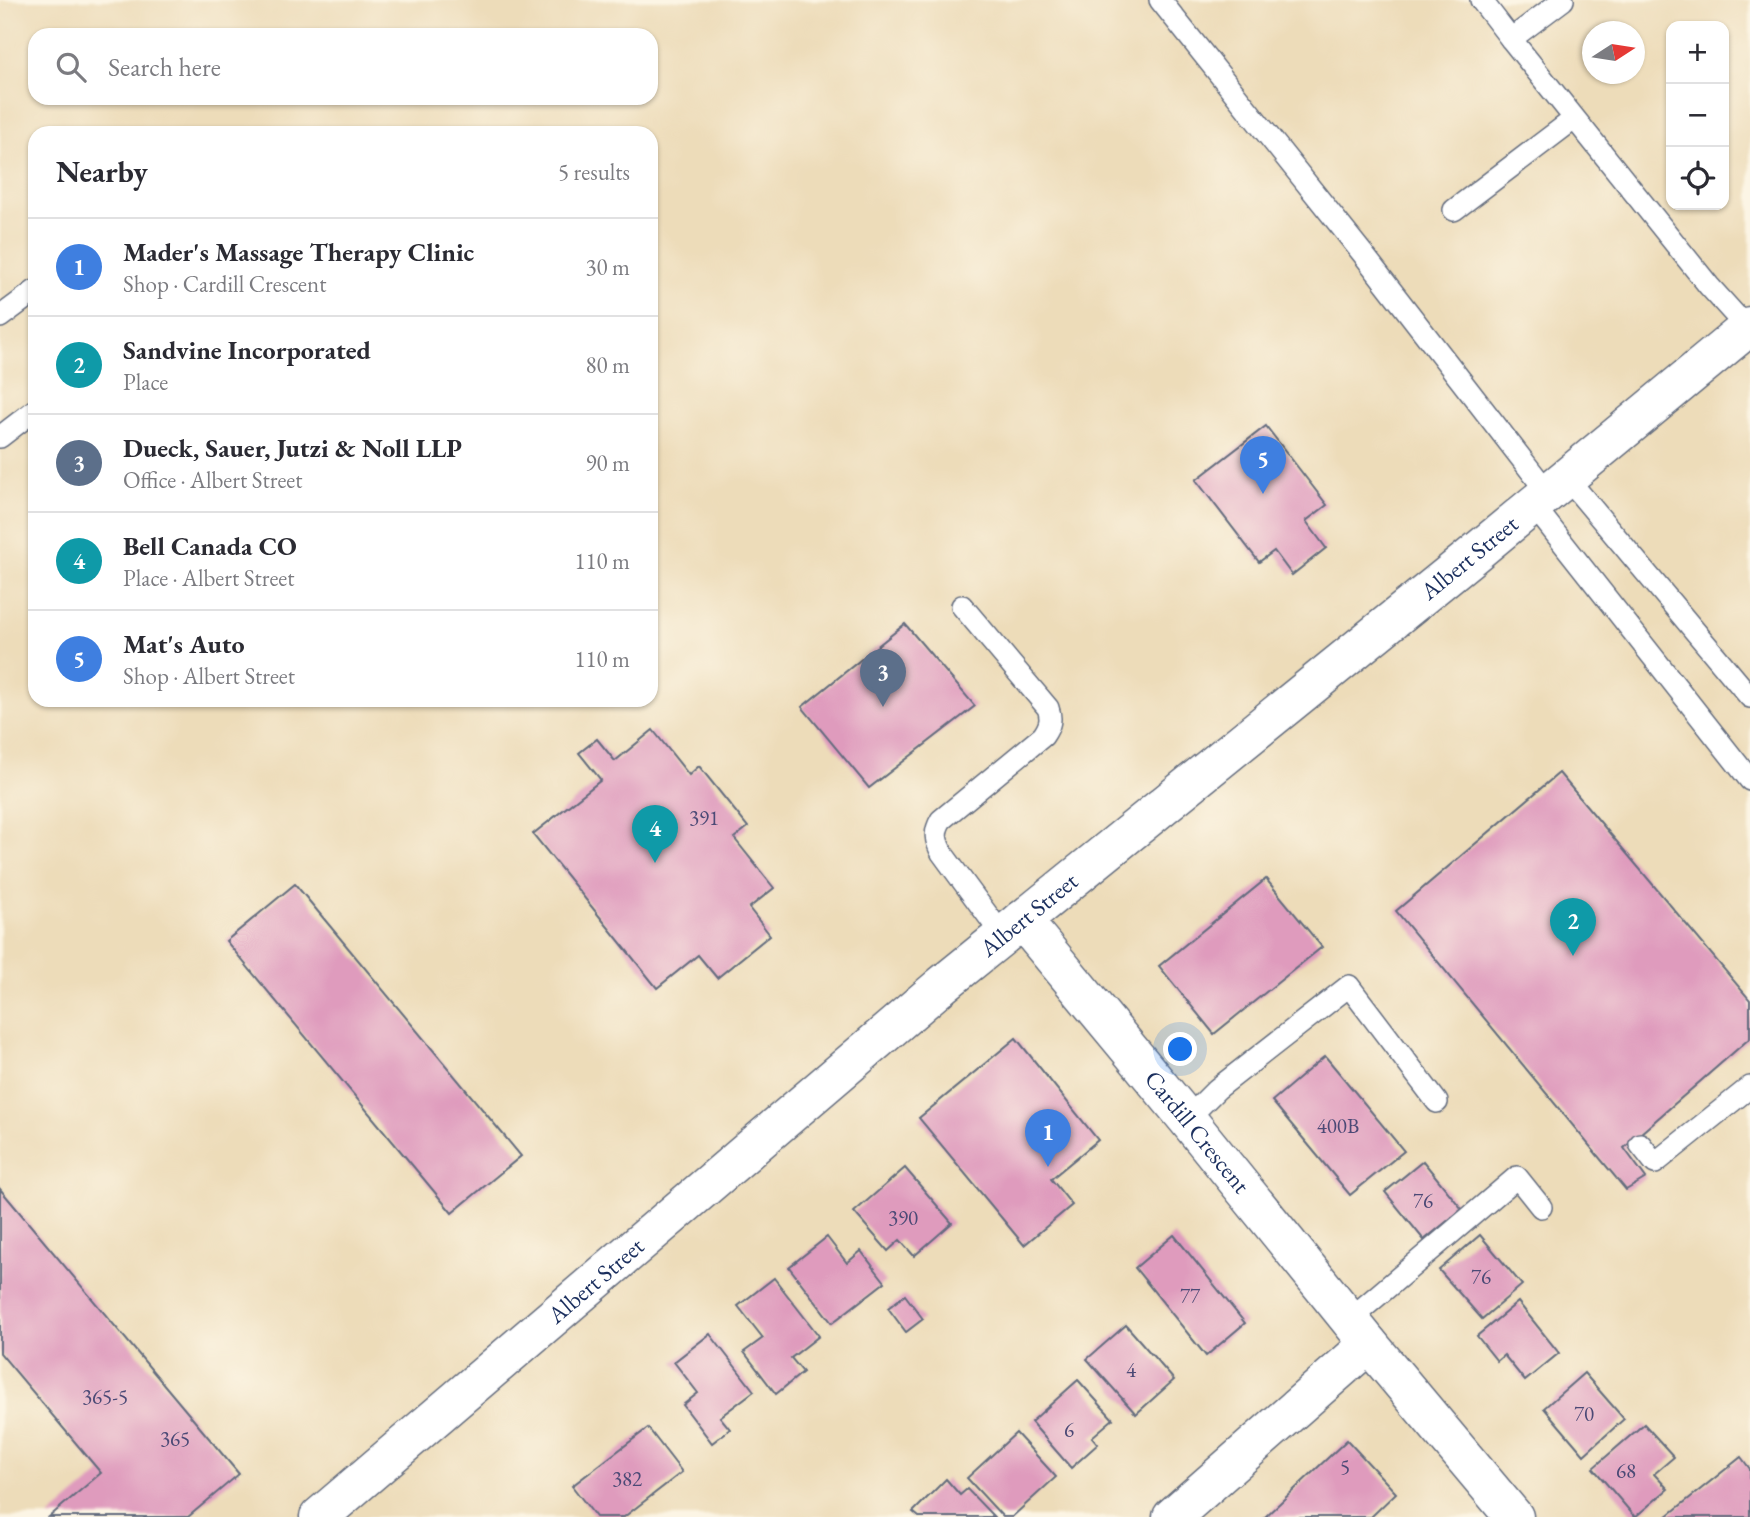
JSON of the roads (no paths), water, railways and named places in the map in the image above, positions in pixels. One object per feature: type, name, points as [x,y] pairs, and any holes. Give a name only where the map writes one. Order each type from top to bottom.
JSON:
[{"type":"street","name":"Albert Street","points":[[319,1517],[942,985],[1748,327]]},
{"type":"street","name":"Cardill Crescent","points":[[1013,928],[1188,1119],[1359,1332],[1514,1517]]},
{"type":"street","points":[[1172,1517],[1359,1332]]},
{"type":"lane","points":[[1160,0],[1549,492],[1750,780]]},
{"type":"lane","points":[[1481,0],[1700,276],[1748,327]]},
{"type":"lane","points":[[1511,39],[1563,0]]},
{"type":"lane","points":[[1454,210],[1574,119]]},
{"type":"lane","points":[[0,317],[28,295]]},
{"type":"lane","points":[[0,437],[28,415]]},
{"type":"lane","points":[[1549,492],[1750,697]]},
{"type":"lane","points":[[962,607],[1048,708],[1050,714],[1048,728],[1043,736],[940,820],[936,828],[936,843],[942,853],[1013,928]]},
{"type":"lane","points":[[1188,1119],[1217,1089],[1349,986],[1437,1102]]},
{"type":"lane","points":[[1640,1144],[1655,1163],[1750,1087]]},
{"type":"lane","points":[[1359,1332],[1517,1177],[1541,1207]]},
{"type":"place","name":"Mat's Auto","points":[[1263,494]]},
{"type":"place","name":"Dueck, Sauer, Jutzi & Noll LLP","points":[[883,707]]},
{"type":"place","name":"Bell Canada CO","points":[[655,863]]},
{"type":"place","name":"Sandvine Incorporated","points":[[1573,956]]},
{"type":"place","name":"Mader's Massage Therapy Clinic","points":[[1048,1167]]}]
